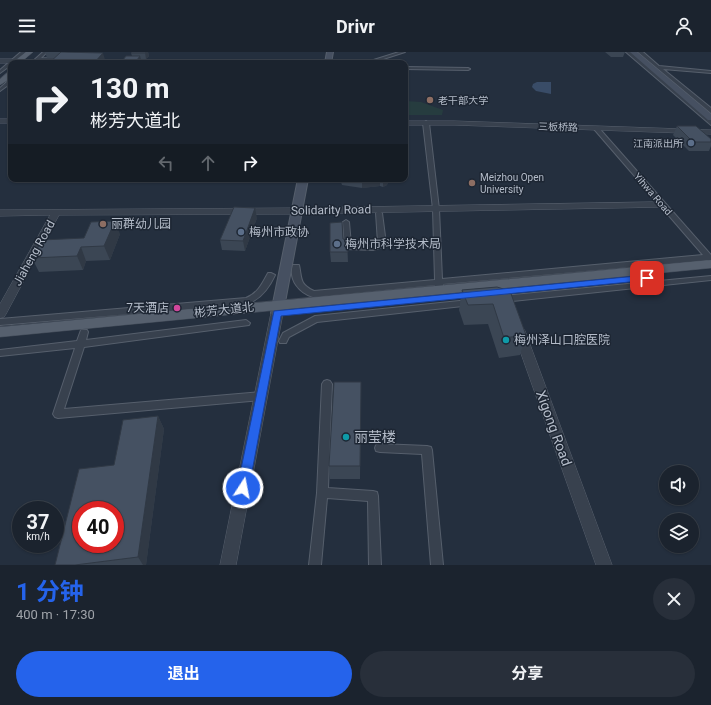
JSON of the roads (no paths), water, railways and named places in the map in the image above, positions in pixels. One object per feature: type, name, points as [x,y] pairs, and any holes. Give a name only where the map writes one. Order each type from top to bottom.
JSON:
[{"type":"main road","points":[[19,60],[30,52]]},
{"type":"main road","points":[[21,60],[37,52]]},
{"type":"main road","points":[[633,52],[711,118]]},
{"type":"main road","points":[[0,77],[8,70]]},
{"type":"main road","points":[[0,83],[8,76]]},
{"type":"main road","points":[[278,309],[303,182]]},
{"type":"main road","name":"彬芳大道北","points":[[0,340],[82,338],[439,286],[710,260]]},
{"type":"main road","name":"彬芳大道北","points":[[0,332],[278,309],[506,295],[711,272]]},
{"type":"street","points":[[17,60],[24,52]]},
{"type":"street","points":[[36,60],[45,52]]},
{"type":"street","points":[[376,60],[403,52]]},
{"type":"street","points":[[628,52],[711,123]]},
{"type":"street","points":[[640,52],[711,111]]},
{"type":"street","points":[[650,67],[711,72]]},
{"type":"street","points":[[408,68],[468,69]]},
{"type":"street","points":[[0,90],[8,83]]},
{"type":"street","name":"三板桥路","points":[[408,123],[711,132]]},
{"type":"street","points":[[296,267],[295,274],[297,280],[305,291],[313,294],[439,286],[436,209],[426,124]]},
{"type":"street","name":"Yihwa Road","points":[[596,128],[710,260]]},
{"type":"street","name":"Solidarity Road","points":[[0,213],[297,211],[662,205]]},
{"type":"street","name":"Jiaheng Road","points":[[0,314],[56,212]]},
{"type":"street","points":[[346,222],[348,247],[374,248],[382,244],[378,213]]},
{"type":"street","points":[[0,322],[247,301],[256,298],[267,286],[271,274]]},
{"type":"street","points":[[492,300],[506,295],[711,278]]},
{"type":"street","name":"Xigong Road","points":[[506,295],[604,565]]},
{"type":"street","points":[[283,340],[286,335],[315,319],[476,302]]},
{"type":"street","points":[[228,565],[278,309]]},
{"type":"street","points":[[0,353],[82,338],[246,323]]},
{"type":"street","points":[[82,338],[58,414],[261,396]]},
{"type":"street","points":[[315,565],[322,493],[327,384]]},
{"type":"street","points":[[380,448],[427,450],[437,565]]},
{"type":"street","points":[[322,493],[373,496],[375,565]]},
{"type":"water","points":[[537,82],[551,82],[551,94],[536,91],[532,87],[533,84]]},
{"type":"place","name":"老干部大学","points":[[430,100]]},
{"type":"place","name":"江南派出所","points":[[691,143]]},
{"type":"place","name":"Meizhou Open University","points":[[472,183]]},
{"type":"place","name":"丽群幼儿园","points":[[103,224]]},
{"type":"place","name":"梅州市政协","points":[[241,232]]},
{"type":"place","name":"梅州市科学技术局","points":[[337,244]]},
{"type":"place","name":"7天酒店","points":[[177,308]]},
{"type":"place","name":"梅州泽山口腔医院","points":[[506,340]]},
{"type":"place","name":"丽莹楼","points":[[346,437]]}]
